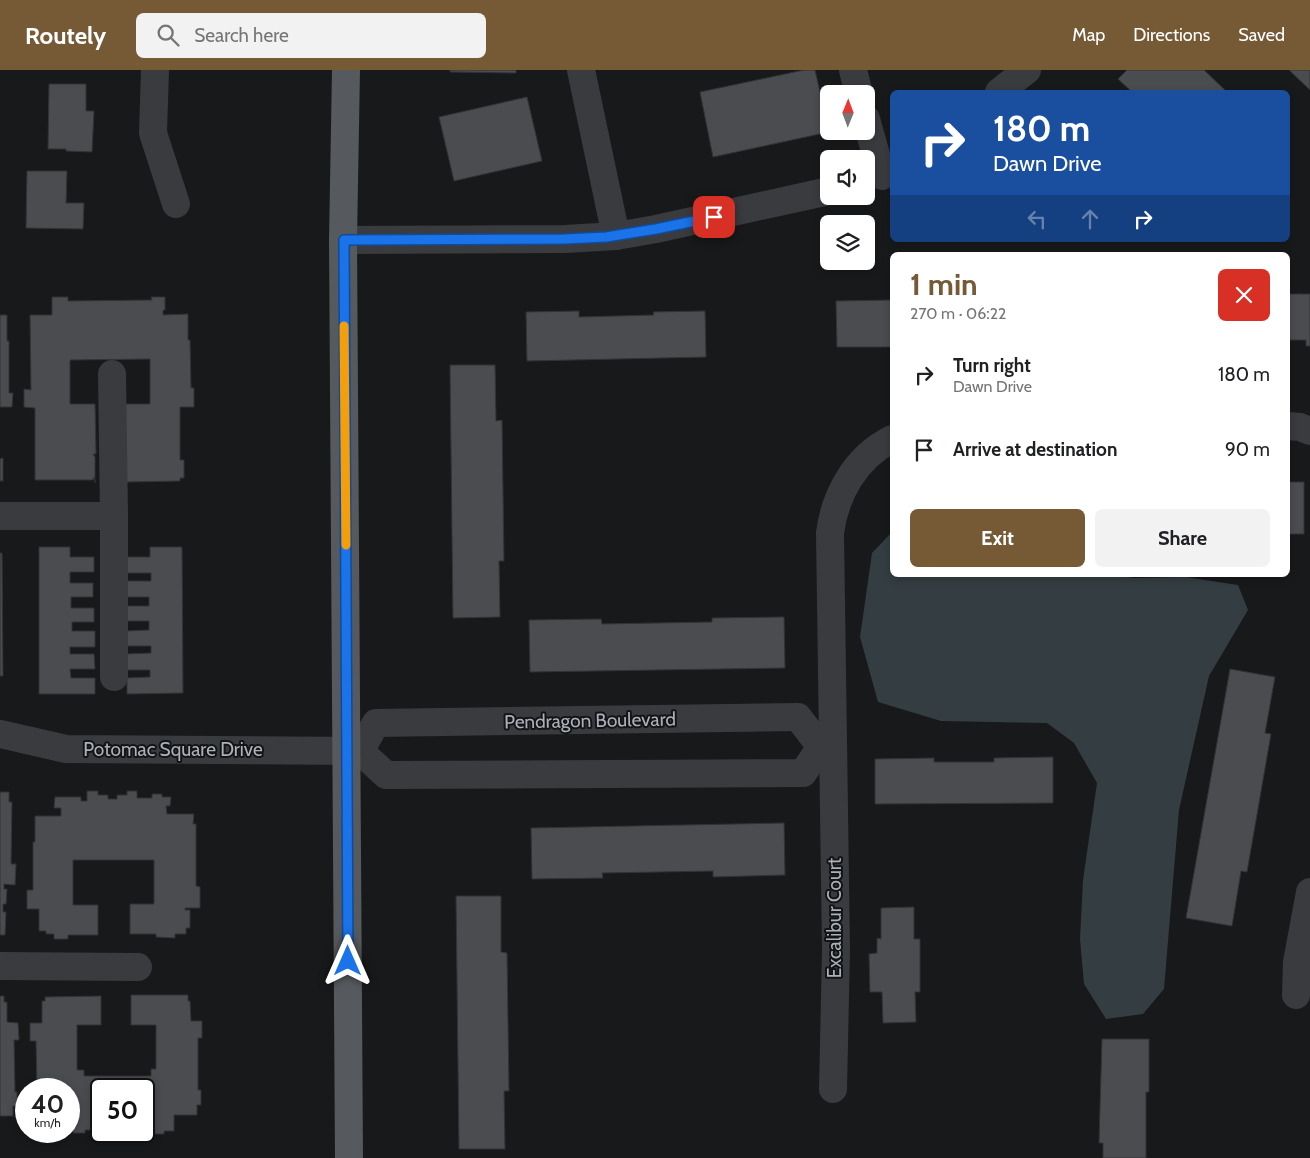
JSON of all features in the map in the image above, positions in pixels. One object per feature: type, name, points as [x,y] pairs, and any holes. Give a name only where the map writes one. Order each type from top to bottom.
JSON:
[{"type":"main road","points":[[346,70],[344,240],[354,751],[349,1158]]},
{"type":"street","points":[[155,70],[153,133],[176,204]]},
{"type":"street","points":[[581,70],[616,236]]},
{"type":"street","points":[[853,70],[857,85]]},
{"type":"street","points":[[1002,90],[1027,70]]},
{"type":"street","points":[[871,140],[880,176]]},
{"type":"street","points":[[344,240],[565,239],[616,236],[820,193]]},
{"type":"street","points":[[112,374],[114,677]]},
{"type":"street","points":[[1290,426],[1300,427],[1310,432]]},
{"type":"street","points":[[354,751],[386,775],[803,773],[827,747],[829,546],[831,521],[839,498],[851,474],[878,447],[890,441]]},
{"type":"street","points":[[0,516],[114,516]]},
{"type":"street","name":"Pendragon Boulevard","points":[[354,751],[376,723],[798,717],[827,747]]},
{"type":"street","name":"Potomac Square Drive","points":[[0,734],[66,749],[354,751]]},
{"type":"street","name":"Excalibur Court","points":[[827,747],[836,950],[833,1089]]},
{"type":"street","points":[[1296,995],[1296,962],[1310,892]]},
{"type":"street","points":[[0,966],[138,967]]},
{"type":"shaded area","points":[[890,534],[890,577],[1185,577],[1238,585],[1248,610],[1209,676],[1179,810],[1164,989],[1143,1014],[1106,1019],[1084,984],[1080,939],[1083,880],[1097,783],[1074,743],[1047,723],[941,721],[878,702],[860,637],[872,553]]},
{"type":"building","points":[[450,70],[516,70],[516,73],[450,72]]},
{"type":"building","points":[[804,70],[815,70],[820,92],[820,134],[713,157],[700,92]]},
{"type":"building","points":[[1127,70],[1204,70],[1225,90],[1130,90],[1118,79]]},
{"type":"building","points":[[1289,70],[1310,70],[1310,90]]},
{"type":"building","points":[[49,84],[86,84],[86,111],[94,111],[92,152],[48,149]]},
{"type":"building","points":[[527,97],[542,161],[454,181],[439,117]]},
{"type":"building","points":[[27,171],[67,171],[66,203],[84,203],[83,229],[26,228]]},
{"type":"building","points":[[1290,294],[1310,294],[1310,346],[1306,346],[1306,340],[1290,340]]},
{"type":"building","points":[[52,297],[68,297],[68,301],[152,300],[151,297],[165,297],[163,315],[188,314],[191,388],[194,388],[194,407],[180,407],[180,460],[184,460],[184,478],[180,478],[180,481],[126,482],[124,404],[150,404],[150,359],[70,360],[70,404],[95,404],[96,454],[93,454],[95,457],[95,483],[94,477],[93,480],[35,480],[35,408],[24,407],[24,389],[31,390],[30,315],[52,315]]},
{"type":"building","points":[[890,300],[890,347],[837,347],[836,301]]},
{"type":"building","points":[[579,311],[579,317],[654,315],[653,312],[705,311],[706,357],[527,361],[526,312]]},
{"type":"building","points":[[0,315],[7,315],[9,393],[13,393],[12,407],[0,407]]},
{"type":"building","points":[[450,365],[495,365],[496,421],[502,420],[504,561],[499,561],[500,617],[453,618]]},
{"type":"building","points":[[3,458],[3,481],[0,481],[0,459]]},
{"type":"building","points":[[1290,482],[1304,482],[1304,534],[1290,534]]},
{"type":"building","points":[[39,547],[70,547],[70,557],[94,557],[94,572],[70,572],[70,583],[93,583],[93,597],[71,597],[71,608],[94,608],[94,622],[72,622],[72,631],[95,631],[95,647],[70,647],[70,654],[94,654],[95,669],[70,669],[71,678],[95,678],[95,694],[39,694]]},
{"type":"building","points":[[150,547],[182,547],[183,693],[127,694],[127,678],[150,677],[150,670],[127,670],[127,654],[151,653],[151,646],[126,646],[126,631],[149,630],[149,621],[126,621],[126,606],[149,606],[149,597],[127,597],[127,581],[151,581],[151,573],[127,573],[127,557],[150,557]]},
{"type":"building","points":[[0,553],[2,553],[3,676],[0,676]]},
{"type":"building","points":[[784,617],[785,668],[530,672],[529,620],[601,619],[602,624],[712,622],[712,618]]},
{"type":"building","points":[[1230,669],[1275,677],[1265,733],[1271,734],[1247,872],[1241,871],[1232,926],[1186,918]]},
{"type":"building","points":[[1053,757],[1053,803],[875,804],[875,759],[934,758],[934,762],[994,762],[994,758]]},
{"type":"building","points":[[87,791],[98,791],[98,795],[108,795],[108,799],[117,799],[117,795],[127,795],[127,791],[137,791],[137,798],[152,798],[152,794],[162,794],[162,797],[171,797],[170,806],[166,806],[167,814],[194,814],[193,824],[196,824],[196,886],[200,887],[200,908],[185,908],[185,910],[190,910],[190,928],[186,928],[186,934],[175,934],[175,938],[156,937],[156,934],[130,934],[130,904],[154,904],[154,860],[73,860],[73,905],[98,905],[98,935],[68,935],[68,939],[54,939],[54,934],[46,934],[46,931],[39,931],[39,909],[27,909],[27,890],[33,890],[35,816],[61,816],[61,808],[54,808],[55,797],[81,797],[81,801],[87,801]]},
{"type":"building","points":[[0,792],[9,792],[9,802],[12,802],[11,864],[16,864],[15,885],[4,884],[4,889],[7,889],[6,904],[3,904],[3,912],[6,912],[5,935],[0,935]]},
{"type":"building","points":[[784,823],[785,875],[713,877],[713,871],[602,873],[603,878],[532,879],[531,828]]},
{"type":"building","points":[[456,896],[501,896],[501,952],[507,953],[509,1091],[504,1091],[505,1149],[459,1149]]},
{"type":"building","points":[[914,907],[914,939],[920,939],[920,992],[915,992],[916,1022],[883,1023],[882,992],[870,992],[869,954],[877,953],[877,938],[881,939],[881,908]]},
{"type":"building","points":[[131,995],[188,995],[191,1021],[202,1021],[202,1038],[198,1038],[198,1090],[201,1090],[201,1105],[197,1105],[197,1115],[174,1115],[174,1131],[164,1131],[164,1134],[155,1134],[155,1078],[90,1078],[90,1130],[80,1133],[80,1078],[37,1078],[36,1041],[30,1041],[30,1023],[42,1023],[42,1001],[45,1001],[45,997],[101,996],[101,1025],[77,1025],[77,1070],[84,1070],[84,1076],[151,1076],[151,1069],[156,1069],[156,1025],[131,1025]]},
{"type":"building","points":[[0,996],[4,996],[4,1002],[7,1002],[7,1022],[18,1023],[19,1040],[14,1040],[15,1106],[13,1106],[13,1116],[0,1116]]},
{"type":"building","points":[[1102,1039],[1149,1039],[1149,1092],[1146,1092],[1146,1158],[1103,1158],[1103,1143],[1099,1143]]},
{"type":"slow traffic","points":[[344,326],[346,545]]},
{"type":"route","points":[[348,961],[344,240],[596,238],[656,229],[714,217]]}]
